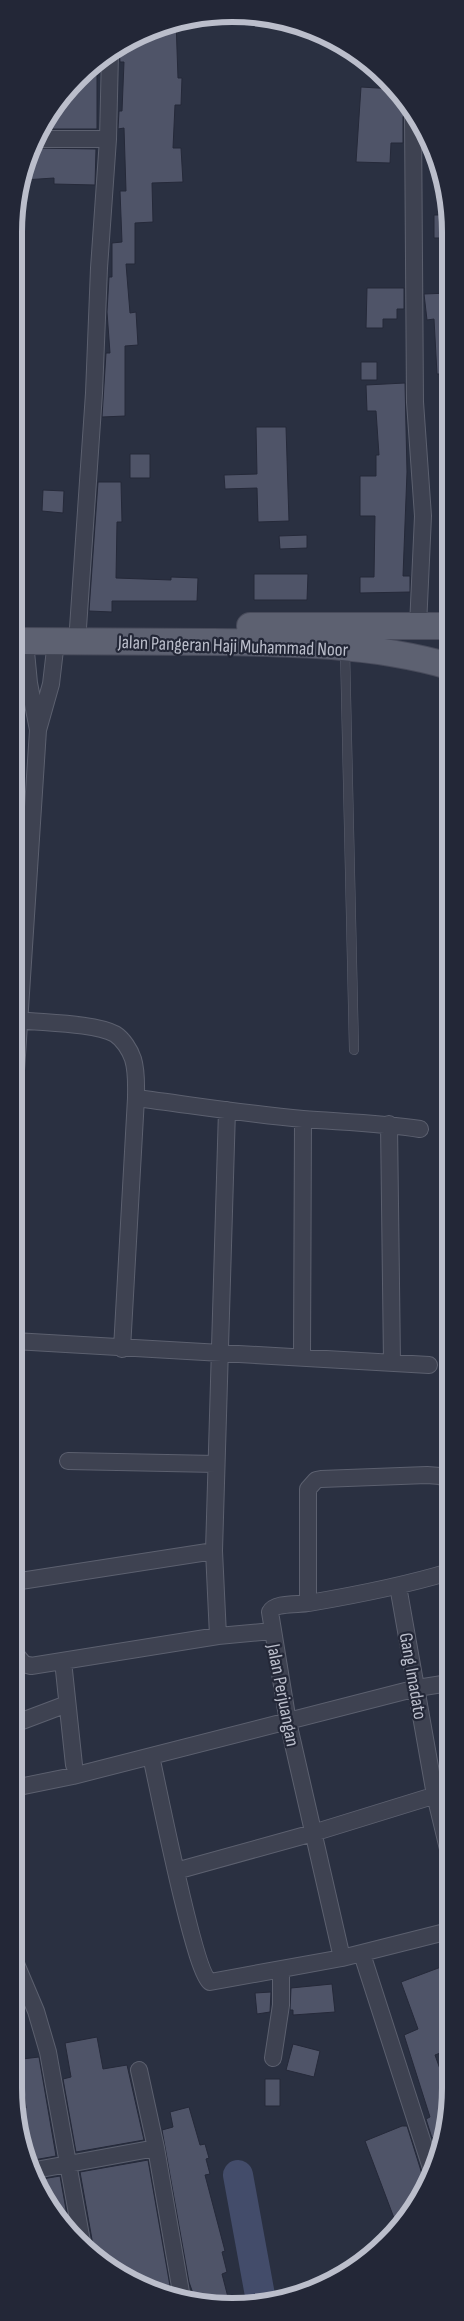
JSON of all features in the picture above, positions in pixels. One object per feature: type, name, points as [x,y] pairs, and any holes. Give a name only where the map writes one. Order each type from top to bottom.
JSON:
[{"type":"main road","name":"Jalan Pangeran Haji Muhammad Noor","points":[[22,636],[376,625],[442,626]]},
{"type":"main road","name":"Jalan Pangeran Haji Muhammad Noor","points":[[67,634],[344,647],[378,650],[442,664]]},
{"type":"street","points":[[22,974],[38,730],[67,634],[94,393],[99,268],[108,139],[106,65]]},
{"type":"street","points":[[413,127],[415,402],[423,516],[418,626]]},
{"type":"street","points":[[44,139],[108,139]]},
{"type":"street","points":[[22,653],[38,730]]},
{"type":"street","points":[[22,1020],[80,1026],[115,1034],[126,1045],[133,1059],[136,1075],[136,1098],[122,1349]]},
{"type":"street","points":[[136,1098],[303,1119],[389,1124],[420,1129]]},
{"type":"street","points":[[218,1636],[214,1551],[227,1110]]},
{"type":"street","points":[[302,1358],[303,1119]]},
{"type":"street","points":[[389,1124],[392,1363]]},
{"type":"street","points":[[22,1342],[219,1355],[429,1365]]},
{"type":"street","points":[[68,1461],[216,1464]]},
{"type":"street","points":[[308,1603],[308,1489],[311,1484],[321,1479],[427,1475],[442,1477]]},
{"type":"street","points":[[22,1581],[214,1551]]},
{"type":"street","name":"Jalan Perjuangan","points":[[339,1959],[288,1722],[270,1612],[274,1608],[398,1586],[442,1574]]},
{"type":"street","name":"Gang Imadato","points":[[398,1586],[417,1688],[442,1793]]},
{"type":"street","points":[[22,1662],[32,1666],[218,1636],[272,1630]]},
{"type":"street","points":[[63,1661],[74,1765]]},
{"type":"street","points":[[22,1786],[288,1722],[417,1688],[442,1684]]},
{"type":"street","points":[[22,1721],[67,1704]]},
{"type":"street","points":[[151,1756],[176,1871],[192,1933],[207,1980],[210,1982],[220,1982],[339,1959],[442,1933]]},
{"type":"street","points":[[176,1871],[312,1833],[442,1793]]},
{"type":"street","points":[[362,1954],[429,2161]]},
{"type":"street","points":[[273,2058],[281,2005],[281,1970]]},
{"type":"street","points":[[22,1978],[36,2011],[48,2052],[81,2234]]},
{"type":"street","points":[[139,2070],[156,2148],[181,2292]]},
{"type":"street","points":[[38,2169],[156,2148]]},
{"type":"lane","points":[[344,647],[354,1050]]},
{"type":"building","points":[[176,31],[178,78],[182,78],[181,105],[175,105],[173,148],[181,148],[183,182],[152,183],[153,222],[135,223],[135,264],[126,264],[130,313],[136,312],[138,345],[125,346],[125,416],[102,417],[106,353],[110,353],[107,312],[109,277],[112,277],[112,243],[122,242],[120,191],[126,191],[124,128],[118,129],[119,111],[122,111],[124,62],[120,62],[120,56],[139,44]]},
{"type":"building","points":[[93,75],[97,75],[97,129],[50,129],[66,104]]},
{"type":"building","points":[[361,87],[384,88],[405,114],[403,143],[391,143],[390,163],[356,162]]},
{"type":"building","points":[[40,148],[96,149],[95,185],[54,184],[54,178],[30,180]]},
{"type":"building","points":[[434,215],[441,215],[442,238],[434,238]]},
{"type":"building","points":[[367,288],[404,288],[404,309],[397,309],[397,319],[383,319],[383,328],[366,328]]},
{"type":"building","points":[[442,293],[442,374],[437,374],[434,319],[427,320],[424,294]]},
{"type":"building","points":[[361,362],[377,362],[377,380],[361,380]]},
{"type":"building","points":[[405,383],[407,472],[403,576],[410,576],[410,592],[360,593],[360,577],[374,577],[375,516],[360,516],[360,476],[376,476],[376,455],[379,455],[376,411],[367,411],[366,385]]},
{"type":"building","points":[[256,427],[286,427],[289,521],[258,522],[257,488],[225,489],[224,475],[257,474]]},
{"type":"building","points":[[130,454],[150,454],[150,478],[130,478]]},
{"type":"building","points":[[98,482],[121,482],[122,522],[117,522],[116,578],[171,580],[171,577],[198,578],[197,601],[112,601],[112,612],[89,611]]},
{"type":"building","points":[[43,490],[64,491],[63,513],[42,511]]},
{"type":"building","points":[[307,535],[307,548],[280,549],[279,536]]},
{"type":"building","points":[[254,574],[308,574],[307,600],[254,600]]},
{"type":"building","points":[[442,1967],[442,2052],[435,2055],[442,2075],[442,2089],[440,2116],[435,2137],[432,2138],[426,2119],[430,2117],[404,2035],[418,2029],[401,1982]]},
{"type":"building","points":[[332,1984],[335,2012],[293,2015],[293,2010],[290,2010],[291,1988]]},
{"type":"building","points":[[271,1992],[270,2012],[257,2014],[255,1993]]},
{"type":"building","points":[[97,2037],[103,2069],[127,2065],[144,2140],[76,2152],[63,2079],[71,2077],[65,2043]]},
{"type":"building","points":[[293,2044],[320,2051],[314,2077],[286,2070]]},
{"type":"building","points":[[39,2057],[56,2156],[35,2160],[24,2116],[23,2108],[26,2108],[22,2082],[22,2059]]},
{"type":"building","points":[[265,2079],[280,2079],[280,2106],[265,2106]]},
{"type":"building","points":[[189,2107],[200,2145],[205,2144],[209,2158],[206,2159],[210,2174],[205,2175],[225,2251],[222,2252],[227,2272],[222,2274],[228,2298],[193,2295],[189,2282],[162,2130],[173,2127],[170,2112]]},
{"type":"building","points":[[402,2126],[407,2126],[423,2175],[395,2221],[365,2141]]},
{"type":"building","points":[[148,2160],[170,2286],[164,2287],[139,2277],[93,2246],[80,2172]]},
{"type":"building","points":[[60,2176],[68,2219],[51,2194],[43,2179]]},
{"type":"waterway","points":[[238,2175],[260,2297]]}]
